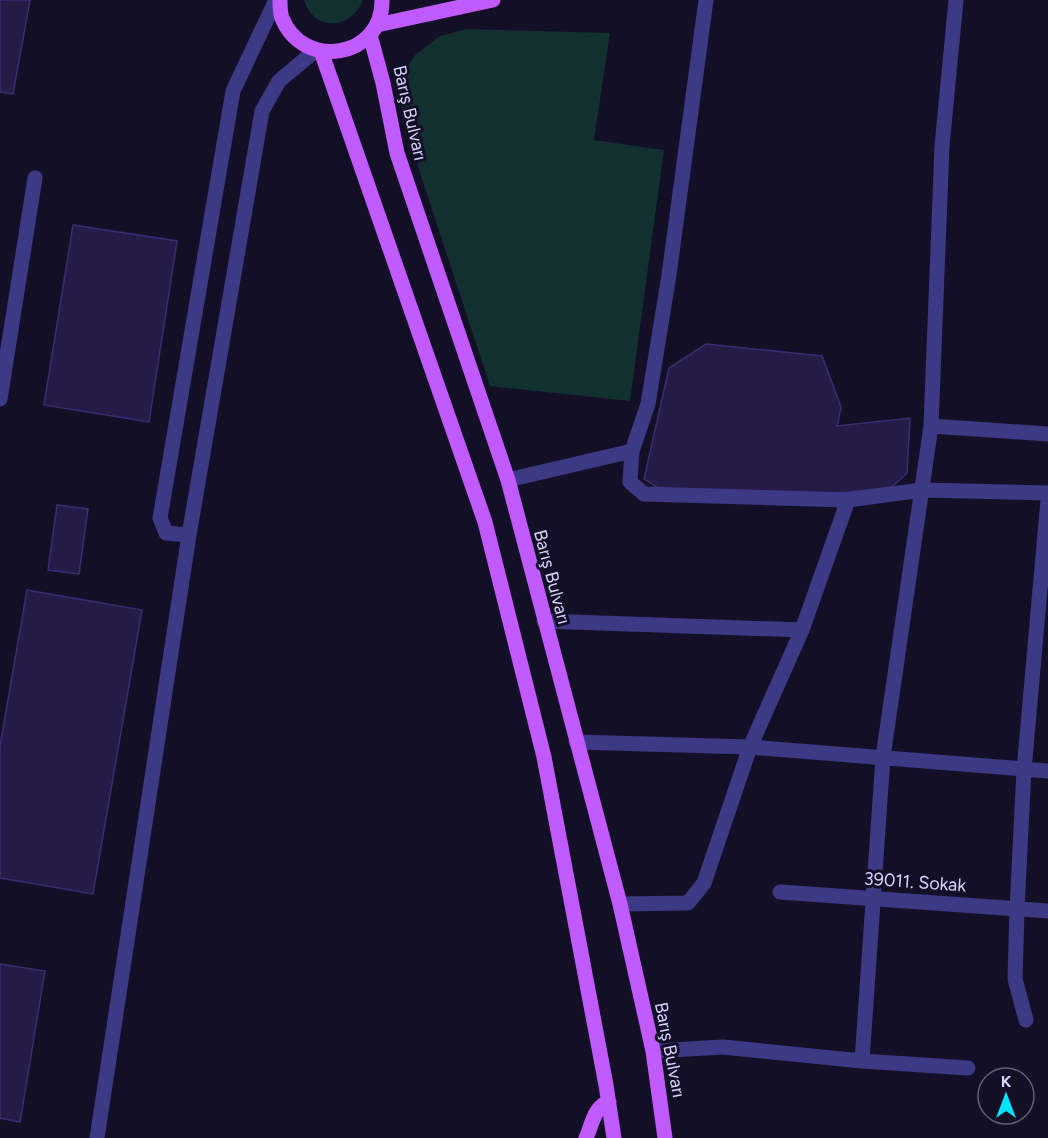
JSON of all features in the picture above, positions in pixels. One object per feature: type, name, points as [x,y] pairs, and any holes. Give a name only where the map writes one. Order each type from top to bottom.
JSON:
[{"type":"main road","points":[[278,0],[282,18],[295,38],[319,51],[335,52],[360,43],[373,30],[493,0]]},
{"type":"main road","name":"Barış Bulvarı","points":[[382,0],[382,8],[373,30],[397,153],[508,480],[620,904],[652,1051],[665,1138]]},
{"type":"main road","points":[[319,51],[485,522],[544,757],[614,1138]]},
{"type":"main road","points":[[586,1138],[598,1108],[609,1102]]},
{"type":"street","points":[[189,535],[166,533],[160,518],[233,91],[278,0]]},
{"type":"street","points":[[706,0],[669,275],[648,404],[632,451],[630,482],[644,494],[849,500],[922,490],[1048,493]]},
{"type":"street","points":[[862,1061],[883,758],[931,426],[942,146],[956,0]]},
{"type":"street","points":[[97,1138],[189,535],[262,111],[279,81],[319,51]]},
{"type":"street","points":[[0,399],[35,178]]},
{"type":"street","points":[[931,426],[1048,434]]},
{"type":"street","points":[[508,480],[632,451]]},
{"type":"street","points":[[620,904],[688,903],[704,883],[750,747],[802,630],[849,500]]},
{"type":"street","points":[[1026,1020],[1015,979],[1017,909],[1024,770],[1048,500]]},
{"type":"street","points":[[544,621],[802,630]]},
{"type":"street","points":[[576,742],[750,747],[1048,771]]},
{"type":"street","name":"39011. Sokak","points":[[780,892],[1048,911]]},
{"type":"street","points":[[652,1051],[723,1047],[862,1061],[968,1068]]},
{"type":"green space","points":[[304,0],[363,0],[358,10],[350,17],[342,22],[333,23],[315,18]]},
{"type":"green space","points":[[466,29],[610,33],[594,140],[664,150],[630,401],[490,386],[403,121],[399,80],[415,55],[440,36]]},
{"type":"building","points":[[0,0],[30,0],[13,94],[0,92]]},
{"type":"building","points":[[73,225],[177,241],[149,422],[44,405]]},
{"type":"building","points":[[706,344],[822,356],[841,407],[837,426],[910,418],[907,473],[892,487],[838,493],[660,489],[644,479],[669,368]]},
{"type":"building","points":[[57,505],[88,509],[79,574],[48,570]]},
{"type":"building","points":[[27,590],[142,610],[93,894],[0,878],[0,746]]},
{"type":"building","points":[[0,964],[45,971],[20,1122],[0,1118]]}]
